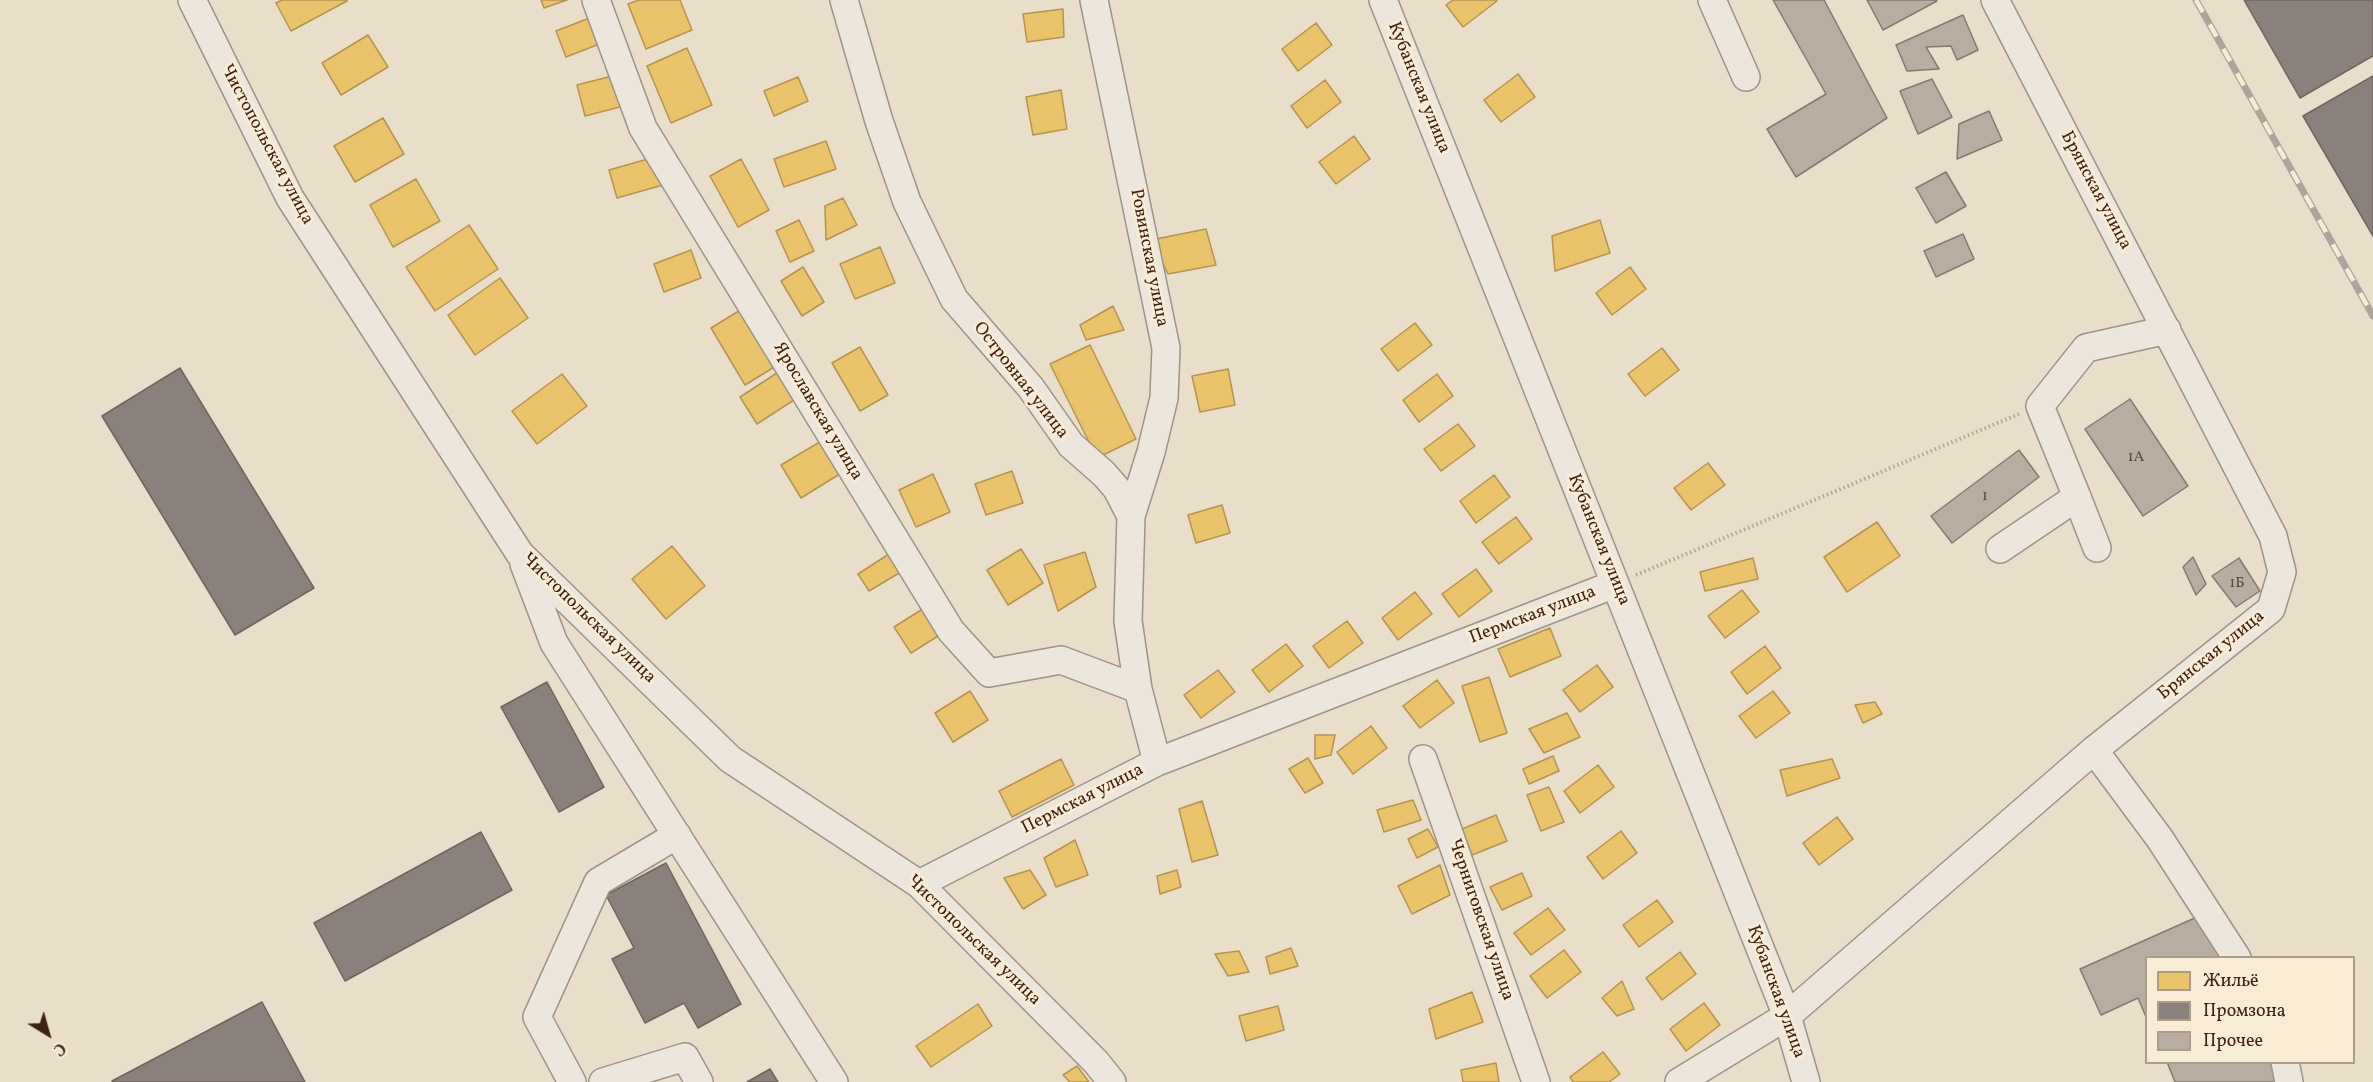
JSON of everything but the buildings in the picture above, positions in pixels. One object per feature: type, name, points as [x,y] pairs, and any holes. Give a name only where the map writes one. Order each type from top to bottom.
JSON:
[{"type":"street","name":"Чистопольская улица","points":[[192,0],[290,198],[520,554],[730,759],[919,884],[1096,1062],[1112,1082]]},
{"type":"street","name":"Ярославская улица","points":[[596,0],[643,128],[951,631],[989,674],[1061,660],[1138,689]]},
{"type":"street","name":"Островная улица","points":[[844,0],[879,121],[907,202],[954,299],[1031,388],[1071,445],[1104,474],[1117,489],[1131,516],[1128,621],[1138,689],[1157,762]]},
{"type":"street","name":"Ровинская улица","points":[[1094,0],[1166,348],[1164,398],[1151,452],[1131,516]]},
{"type":"street","name":"Кубанская улица","points":[[1383,0],[1787,1016],[1806,1082]]},
{"type":"street","points":[[1712,0],[1746,76]]},
{"type":"street","name":"Брянская улица","points":[[1679,1082],[1787,1016],[2094,750],[2271,609],[2282,572],[2273,537],[2168,330],[1995,0]]},
{"type":"street","points":[[2097,548],[2040,406],[2086,348],[2168,330]]},
{"type":"street","points":[[2000,549],[2077,497]]},
{"type":"street","points":[[520,554],[554,643],[834,1082]]},
{"type":"street","name":"Пермская улица","points":[[919,884],[1157,762],[1615,584]]},
{"type":"street","points":[[2094,750],[2160,839],[2236,956]]},
{"type":"street","name":"Черниговская улица","points":[[1423,759],[1536,1082]]},
{"type":"street","points":[[572,1082],[537,1017],[597,882],[677,835]]},
{"type":"street","points":[[603,1082],[685,1057],[699,1082]]},
{"type":"street","points":[[2285,1064],[2289,1082]]},
{"type":"path","name":"Пермская улица","points":[[1615,584],[2040,406]]},
{"type":"railway","points":[[2196,0],[2373,316]]}]
